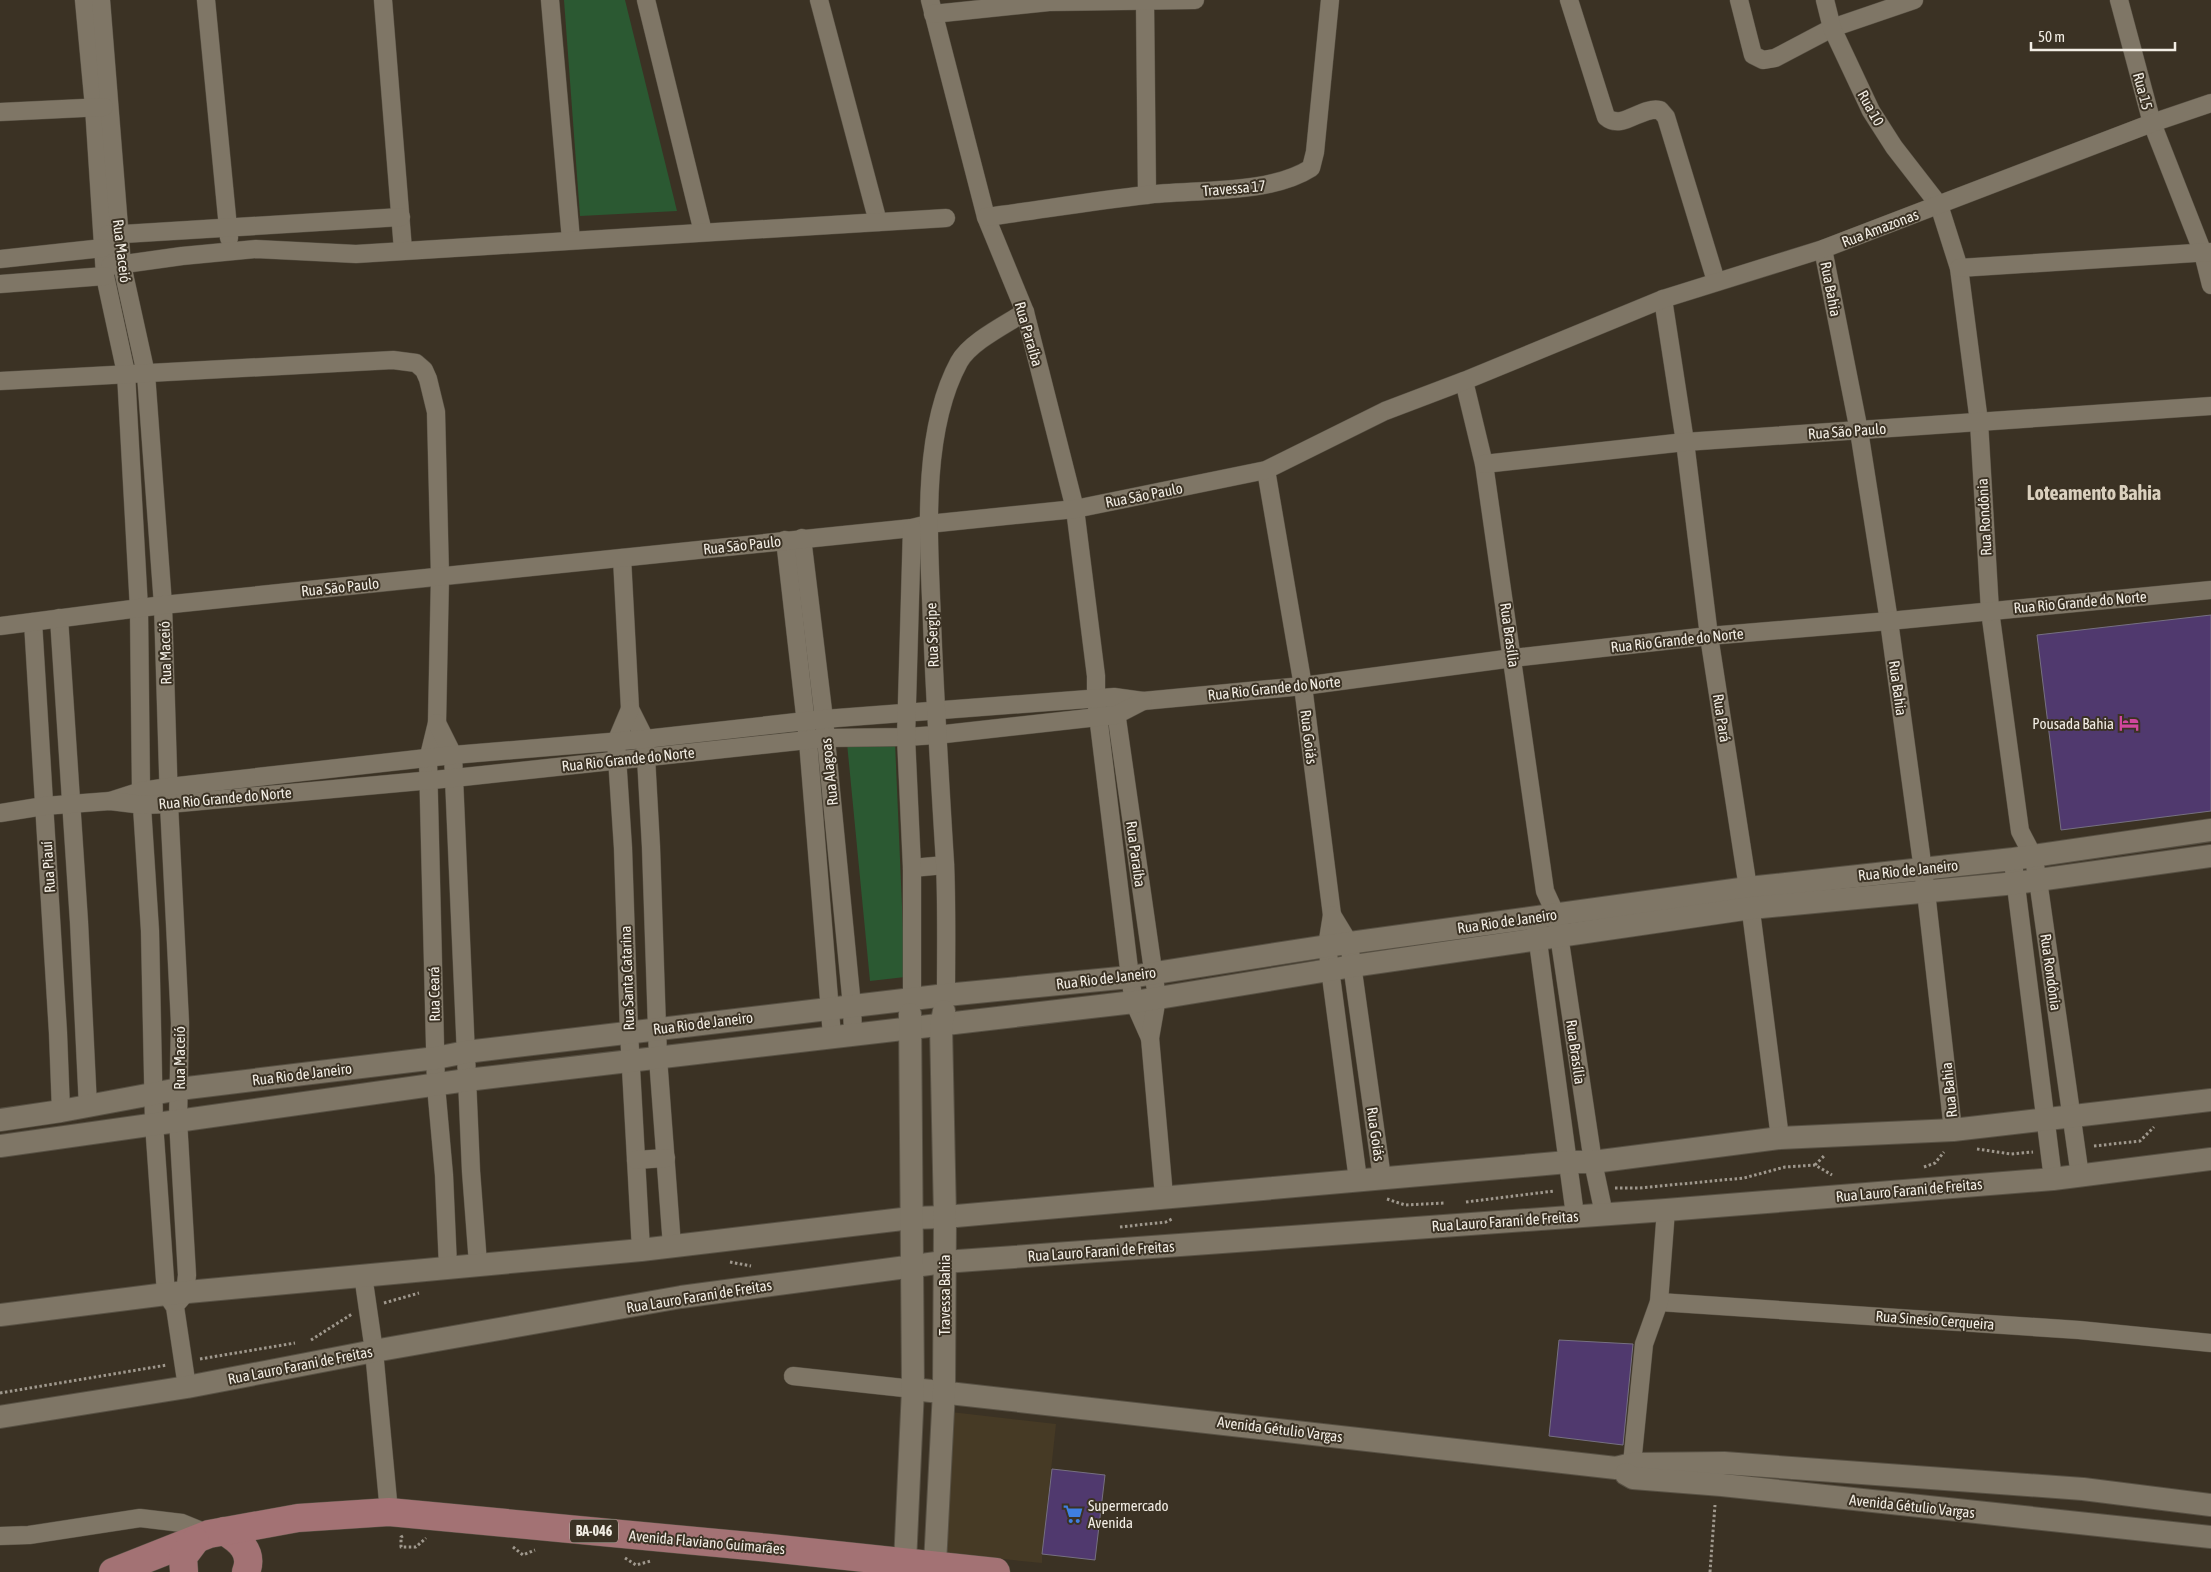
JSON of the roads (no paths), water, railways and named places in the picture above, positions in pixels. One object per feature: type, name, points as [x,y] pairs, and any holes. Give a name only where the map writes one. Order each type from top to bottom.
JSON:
[{"type":"main road","name":"Avenida Flaviano Guimarães","points":[[113,1572],[209,1535],[298,1518],[389,1512],[905,1563],[935,1564],[996,1572]]},
{"type":"main road","points":[[184,1572],[183,1557],[209,1535],[239,1540],[245,1547],[249,1561],[246,1572]]},
{"type":"street","name":"Rua Maceió","points":[[84,0],[102,107]]},
{"type":"street","name":"Rua Maceió","points":[[101,0],[102,107],[108,240],[110,269],[126,373],[138,609],[142,798],[150,930],[154,1123],[187,1387]]},
{"type":"street","points":[[206,0],[229,227],[229,251]]},
{"type":"street","points":[[383,0],[403,250]]},
{"type":"street","points":[[550,0],[571,240]]},
{"type":"street","points":[[646,0],[703,232]]},
{"type":"street","points":[[819,0],[878,222]]},
{"type":"street","points":[[932,7],[1089,0],[1195,0]]},
{"type":"street","name":"Travessa 17","points":[[986,217],[1147,195],[1271,185],[1296,177],[1310,168],[1315,152],[1330,0]]},
{"type":"street","points":[[1569,0],[1606,117],[1611,121],[1617,122],[1650,109],[1660,110],[1666,117],[1716,281]]},
{"type":"street","points":[[1739,0],[1753,55],[1763,60],[1775,58],[1832,28],[1914,0]]},
{"type":"street","name":"Rua 10","points":[[1825,0],[1832,28],[1871,112],[1894,146],[1939,205]]},
{"type":"street","name":"Rua 15","points":[[2120,0],[2152,123],[2207,252],[2211,285]]},
{"type":"street","points":[[1145,1],[1147,195]]},
{"type":"street","name":"Rua Paraíba","points":[[932,7],[986,217],[1025,312],[1075,509],[1130,976],[1134,1002],[1150,1038]]},
{"type":"street","name":"Rua Amazonas","points":[[1464,381],[1663,299],[1824,249],[2211,102]]},
{"type":"street","points":[[0,112],[102,107]]},
{"type":"street","name":"Rua Rondônia","points":[[1939,205],[1958,268],[1979,422],[1990,611],[2023,857],[2016,883],[2053,1179]]},
{"type":"street","points":[[0,259],[108,240],[229,227],[401,217]]},
{"type":"street","points":[[0,284],[110,269],[182,256],[256,249],[356,254],[946,218]]},
{"type":"street","name":"Rua Bahia","points":[[1824,249],[1859,431],[1889,621],[1923,868],[1953,1130]]},
{"type":"street","points":[[1958,268],[2207,252]]},
{"type":"street","name":"Rua Maceió","points":[[110,269],[146,374],[163,605],[174,928],[180,1023],[178,1120],[186,1275],[175,1298]]},
{"type":"street","name":"Rua Pará","points":[[1663,299],[1685,442],[1709,636],[1749,898],[1780,1138]]},
{"type":"street","name":"Rua Sergipe","points":[[912,1000],[912,868],[906,714],[920,526],[934,439],[943,397],[960,360],[980,340],[1025,312]]},
{"type":"street","name":"Rua Ceará","points":[[0,381],[394,360],[416,363],[424,370],[436,412],[440,576],[437,723],[428,760],[428,780],[436,1086],[444,1175],[448,1266]]},
{"type":"street","name":"Rua São Paulo","points":[[0,626],[163,605],[1075,509],[1266,470],[1385,410],[1464,381]]},
{"type":"street","name":"Rua Brasília","points":[[1464,381],[1484,464],[1545,891],[1543,924],[1574,1215]]},
{"type":"street","name":"Rua São Paulo","points":[[1484,464],[1685,442],[2211,406]]},
{"type":"street","name":"Rua Goiás","points":[[1266,470],[1303,686],[1332,915],[1326,946],[1331,970],[1358,1180]]},
{"type":"street","name":"Rua Sergipe","points":[[920,526],[945,865],[946,995]]},
{"type":"street","name":"Rua Alagoas","points":[[794,539],[826,738],[852,1006],[843,1035]]},
{"type":"street","name":"Rua Alagoas","points":[[794,539],[806,722],[830,1008],[843,1035]]},
{"type":"street","name":"Rua Santa Catarina","points":[[622,558],[630,709],[645,739],[651,847],[658,1058],[672,1246]]},
{"type":"street","name":"Rua Rio Grande do Norte","points":[[0,813],[44,806],[169,795],[453,756],[616,742],[824,719],[1096,699],[1114,696],[1143,701],[1303,686],[1513,658],[1709,636],[2211,590]]},
{"type":"street","name":"Rua Piauí","points":[[59,618],[79,922],[88,1106]]},
{"type":"street","name":"Rua Piauí","points":[[33,622],[52,925],[61,1111]]},
{"type":"street","points":[[1096,676],[1114,696]]},
{"type":"street","name":"Rua Paraíba","points":[[1114,696],[1157,998],[1150,1038],[1164,1196]]},
{"type":"street","name":"Rua Rio Grande do Norte","points":[[169,795],[454,778],[826,738],[906,738],[1116,715],[1143,701]]},
{"type":"street","name":"Rua Santa Catarina","points":[[630,709],[616,742],[623,848],[629,1032],[642,1250]]},
{"type":"street","name":"Rua Ceará","points":[[437,723],[453,756],[471,1171],[478,1264]]},
{"type":"street","points":[[724,730],[726,749]]},
{"type":"street","points":[[523,749],[524,770]]},
{"type":"street","name":"Rua Rio de Janeiro","points":[[0,1146],[154,1123],[436,1086],[467,1080],[1134,1002],[1353,966],[1543,924],[1560,937],[1749,898],[1923,868],[2023,857],[2211,830]]},
{"type":"street","points":[[2176,835],[2181,860]]},
{"type":"street","points":[[623,848],[651,847]]},
{"type":"street","name":"Rua Rio de Janeiro","points":[[0,1120],[154,1095],[179,1089],[436,1058],[466,1052],[657,1028],[1130,976],[1349,943],[1543,924],[1749,898],[1926,892],[2016,883],[2211,856]]},
{"type":"street","name":"Rua Rondônia","points":[[2023,857],[2038,880],[2080,1176]]},
{"type":"street","points":[[912,868],[945,865]]},
{"type":"street","name":"Rua Goiás","points":[[1332,915],[1349,943],[1382,1178]]},
{"type":"street","points":[[52,925],[79,922]]},
{"type":"street","points":[[150,930],[174,928]]},
{"type":"street","name":"Rua Brasília","points":[[1560,937],[1593,1162],[1604,1214]]},
{"type":"street","name":"Travessa Bahia","points":[[935,1564],[944,1391],[945,1217],[941,1026],[946,995]]},
{"type":"street","points":[[905,1563],[913,1389],[909,1028],[912,1000]]},
{"type":"street","points":[[151,1025],[180,1023]]},
{"type":"street","points":[[58,1033],[85,1030]]},
{"type":"street","points":[[0,1315],[175,1298],[448,1266],[642,1250],[911,1218],[945,1217],[1164,1196],[1568,1162],[1593,1162],[1780,1138],[1953,1130],[2211,1100]]},
{"type":"street","points":[[636,1160],[666,1158]]},
{"type":"street","name":"Rua Lauro Farani de Freitas","points":[[0,1417],[187,1387],[374,1351],[681,1297],[944,1262],[1574,1215],[1666,1210],[2053,1179],[2211,1159]]},
{"type":"street","points":[[444,1175],[471,1171]]},
{"type":"street","points":[[1627,1470],[1644,1344],[1659,1302],[1666,1210]]},
{"type":"street","points":[[363,1276],[374,1351],[389,1512]]},
{"type":"street","name":"Rua Sinesio Cerqueira","points":[[1659,1302],[2078,1330],[2211,1342]]},
{"type":"street","points":[[793,1376],[913,1389]]},
{"type":"street","name":"Avenida Gétulio Vargas","points":[[913,1389],[944,1391],[1627,1470],[1721,1478],[2080,1523],[2211,1537]]},
{"type":"street","name":"Avenida Gétulio Vargas","points":[[1721,1478],[2083,1489],[2211,1505]]},
{"type":"street","points":[[2080,1523],[2083,1489]]},
{"type":"street","points":[[0,1536],[29,1535],[140,1518],[182,1523],[209,1535]]},
{"type":"place","name":"Pousada Bahia","points":[[2129,723]]},
{"type":"place","name":"Supermercado Avenida","points":[[1073,1514]]},
{"type":"district","name":"Loteamento Bahia","points":[[2094,492]]}]
